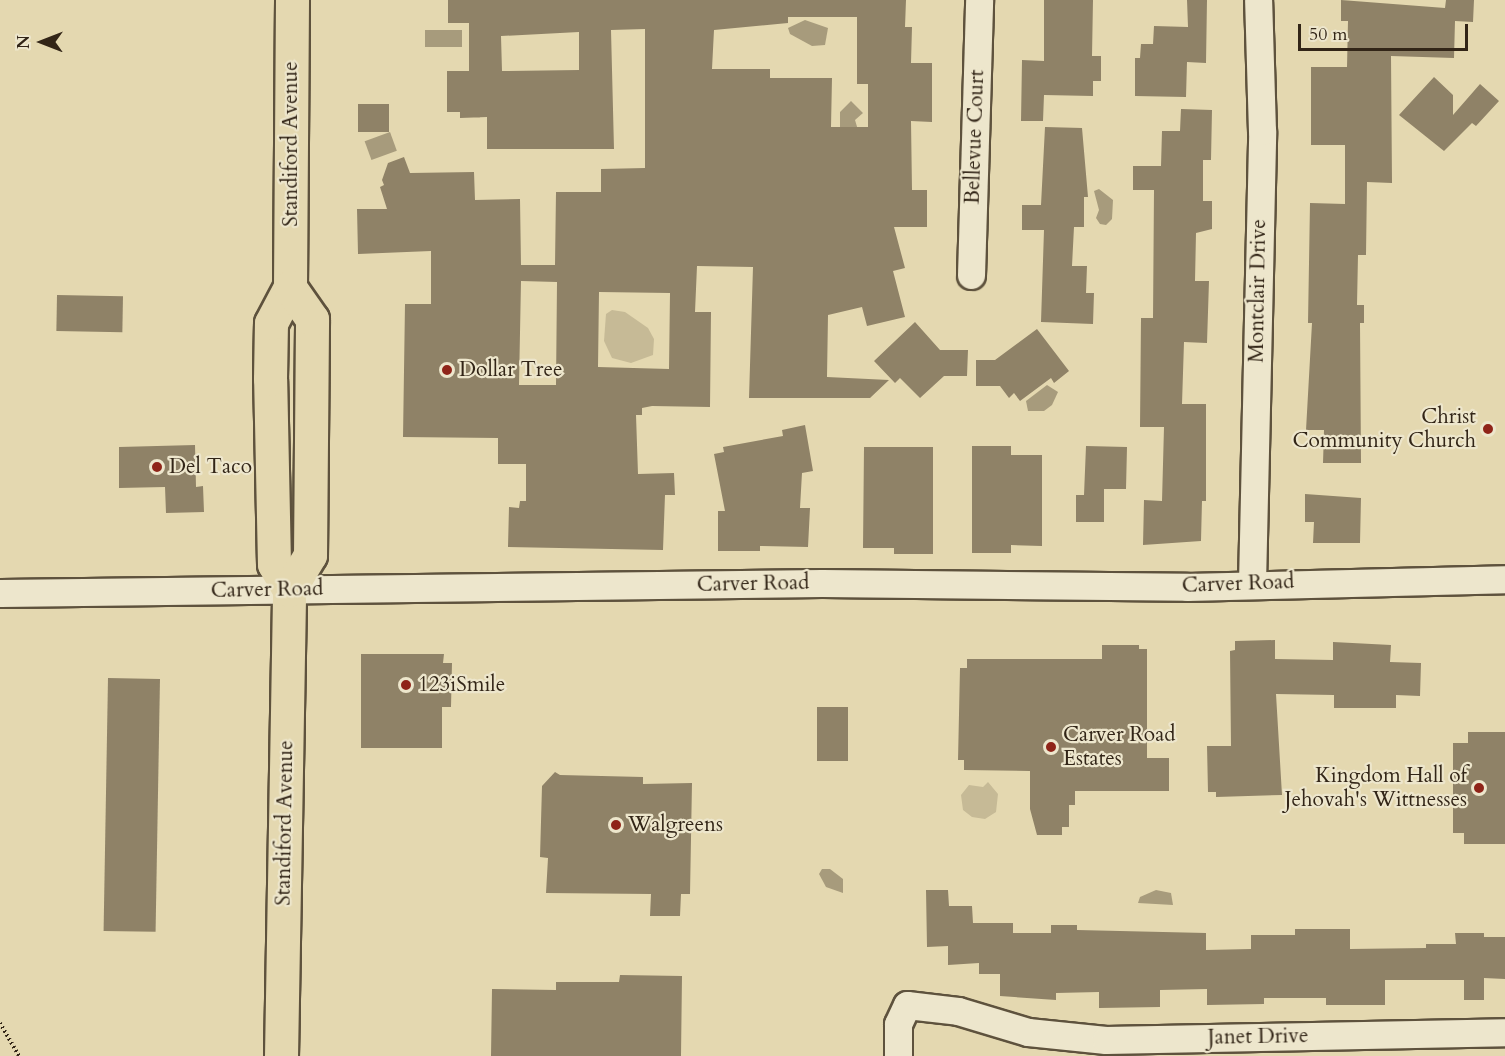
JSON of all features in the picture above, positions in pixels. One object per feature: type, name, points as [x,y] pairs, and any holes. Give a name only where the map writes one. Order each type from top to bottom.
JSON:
[{"type":"main road","name":"Standiford Avenue","points":[[281,1056],[289,590],[274,564],[270,379],[271,323],[291,287],[292,0]]},
{"type":"street","name":"Bellevue Court","points":[[971,275],[979,0]]},
{"type":"street","name":"Montclair Drive","points":[[1252,583],[1262,131],[1258,0]]},
{"type":"street","name":"Carver Road","points":[[0,593],[822,583],[1188,587],[1252,583],[1505,579]]},
{"type":"street","name":"Janet Drive","points":[[898,1056],[898,1024],[907,1005],[958,1011],[1028,1032],[1106,1040],[1505,1032]]},
{"type":"path","points":[[0,1023],[19,1056]]},
{"type":"shaded area","points":[[805,20],[828,28],[825,45],[812,46],[790,34],[788,28]]},
{"type":"shaded area","points":[[425,30],[462,30],[462,47],[425,47]]},
{"type":"shaded area","points":[[851,101],[863,113],[855,120],[858,130],[840,135],[840,112]]},
{"type":"shaded area","points":[[390,132],[397,151],[371,160],[365,141]]},
{"type":"shaded area","points":[[1099,189],[1113,200],[1112,219],[1106,225],[1100,224],[1096,218],[1099,210],[1094,191]]},
{"type":"shaded area","points":[[612,310],[625,312],[648,328],[654,339],[653,355],[631,363],[612,358],[604,341],[606,314]]},
{"type":"shaded area","points":[[1047,385],[1058,392],[1052,405],[1044,411],[1028,411],[1026,401]]},
{"type":"shaded area","points":[[988,782],[998,794],[996,812],[985,819],[972,817],[963,810],[961,795],[969,785],[983,787]]},
{"type":"shaded area","points":[[822,869],[830,869],[843,879],[843,893],[826,887],[819,874]]},
{"type":"shaded area","points":[[1156,890],[1171,893],[1173,905],[1138,903],[1140,897]]},
{"type":"building","points":[[448,0],[906,0],[905,27],[912,27],[911,63],[932,63],[932,122],[911,121],[912,190],[927,190],[927,227],[894,227],[905,268],[893,271],[905,317],[867,326],[862,307],[828,315],[827,377],[889,380],[870,398],[749,398],[753,267],[697,266],[695,312],[711,312],[710,407],[652,406],[642,408],[642,415],[636,415],[638,474],[674,473],[675,495],[665,495],[663,550],[508,547],[509,507],[519,508],[520,501],[526,501],[526,464],[498,464],[498,438],[403,437],[405,304],[431,304],[431,251],[358,254],[357,209],[387,209],[380,187],[384,185],[382,180],[388,163],[404,157],[410,173],[474,172],[475,200],[520,199],[521,265],[555,265],[556,192],[601,192],[601,169],[645,168],[645,29],[611,30],[614,149],[487,149],[487,117],[460,118],[460,112],[447,112],[447,71],[469,71],[469,23],[448,23]],"holes":[[[788,17],[857,17],[857,84],[868,84],[868,127],[831,127],[832,78],[770,78],[770,69],[712,69],[714,30],[788,23]],[[579,32],[579,70],[502,71],[501,36]],[[521,281],[557,282],[556,385],[519,385]],[[599,292],[670,293],[669,369],[598,367]]]},
{"type":"building","points":[[1044,0],[1093,0],[1092,56],[1101,56],[1101,81],[1093,81],[1093,96],[1044,95],[1043,121],[1021,121],[1022,60],[1044,61]]},
{"type":"building","points":[[1187,0],[1207,0],[1206,63],[1187,62],[1186,97],[1135,96],[1135,58],[1140,58],[1141,44],[1153,44],[1154,26],[1188,27]]},
{"type":"building","points":[[1341,0],[1445,8],[1446,0],[1474,0],[1473,22],[1455,21],[1454,58],[1391,56],[1392,183],[1367,182],[1366,255],[1358,255],[1357,305],[1364,305],[1364,323],[1360,323],[1361,463],[1323,463],[1324,430],[1306,430],[1312,323],[1308,323],[1310,203],[1345,204],[1345,145],[1311,145],[1311,67],[1347,67],[1348,21],[1341,21]]},
{"type":"building","points":[[1434,77],[1453,95],[1453,115],[1480,84],[1499,101],[1476,126],[1472,123],[1444,151],[1399,115]]},
{"type":"building","points":[[358,104],[389,104],[389,132],[358,132]]},
{"type":"building","points":[[1181,109],[1212,110],[1211,160],[1203,160],[1203,201],[1212,201],[1212,229],[1196,233],[1195,281],[1209,281],[1207,343],[1184,342],[1182,404],[1206,404],[1206,501],[1202,501],[1201,541],[1143,545],[1144,500],[1162,501],[1164,427],[1140,427],[1141,318],[1153,318],[1154,190],[1133,190],[1133,166],[1161,166],[1162,131],[1180,131]]},
{"type":"building","points":[[1045,127],[1082,128],[1088,197],[1084,197],[1084,227],[1074,227],[1072,266],[1087,266],[1086,293],[1094,293],[1093,324],[1041,322],[1044,230],[1022,230],[1022,205],[1041,205]]},
{"type":"building","points":[[57,295],[123,296],[122,332],[56,331]]},
{"type":"building","points":[[915,322],[940,350],[968,350],[967,376],[944,376],[920,398],[900,378],[895,383],[874,361]]},
{"type":"building","points":[[1037,329],[1069,371],[1054,383],[1051,378],[1020,401],[1014,393],[1009,398],[1000,386],[976,386],[976,360],[995,360]]},
{"type":"building","points":[[805,425],[813,471],[802,473],[800,508],[810,508],[808,547],[760,546],[760,551],[718,551],[718,511],[725,511],[714,454],[724,452],[723,447],[783,436],[782,430]]},
{"type":"building","name":"Del Taco","points":[[195,445],[196,487],[203,486],[204,512],[166,513],[165,487],[119,488],[119,447]]},
{"type":"building","points":[[972,446],[1011,446],[1011,455],[1042,455],[1042,546],[1011,545],[1011,553],[972,553]]},
{"type":"building","points":[[1086,446],[1127,447],[1126,489],[1104,489],[1104,522],[1076,522],[1076,495],[1084,495]]},
{"type":"building","points":[[864,447],[933,447],[933,554],[894,554],[894,548],[863,548]]},
{"type":"building","points":[[1305,494],[1361,498],[1360,543],[1313,543],[1314,522],[1305,522]]},
{"type":"building","points":[[1275,640],[1275,659],[1333,660],[1333,642],[1391,645],[1390,662],[1421,663],[1420,696],[1396,695],[1396,708],[1334,708],[1334,695],[1276,694],[1282,795],[1216,797],[1216,792],[1208,792],[1207,746],[1231,746],[1230,651],[1235,650],[1235,641]]},
{"type":"building","points":[[1102,645],[1139,645],[1139,649],[1147,649],[1147,758],[1169,758],[1169,791],[1075,791],[1075,805],[1069,805],[1069,827],[1062,827],[1062,835],[1037,835],[1030,809],[1030,771],[964,770],[964,760],[958,760],[960,668],[967,668],[967,659],[1102,659]]},
{"type":"building","name":"123iSmile","points":[[361,654],[444,654],[443,663],[452,663],[451,707],[442,707],[442,748],[361,748]]},
{"type":"building","points":[[108,678],[160,679],[156,932],[104,931]]},
{"type":"building","points":[[817,707],[848,707],[848,761],[817,761]]},
{"type":"building","name":"Kingdom Hall of Jehovah's Wittnesses","points":[[1468,732],[1505,732],[1505,844],[1464,844],[1464,833],[1453,833],[1453,743],[1468,743]]},
{"type":"building","name":"Walgreens","points":[[555,772],[560,775],[643,777],[643,784],[692,783],[690,894],[681,894],[680,916],[650,916],[651,894],[546,893],[548,858],[540,857],[542,786]]},
{"type":"building","points":[[926,890],[948,890],[949,906],[972,906],[973,923],[1013,923],[1013,933],[1051,933],[1051,925],[1077,925],[1077,930],[1206,933],[1206,950],[1251,949],[1251,935],[1295,935],[1295,929],[1350,929],[1350,949],[1426,948],[1426,944],[1456,944],[1455,933],[1484,933],[1484,937],[1505,937],[1505,979],[1484,978],[1484,1000],[1464,1000],[1464,980],[1385,980],[1385,1005],[1326,1005],[1326,998],[1264,998],[1264,1004],[1207,1005],[1207,989],[1160,990],[1160,1007],[1099,1008],[1099,992],[1056,993],[1056,1000],[1000,996],[1000,974],[979,974],[979,963],[948,965],[948,946],[927,947]]},
{"type":"building","points":[[620,975],[682,976],[681,1056],[491,1056],[492,989],[556,990],[556,982],[619,982]]},
{"type":"place","name":"Dollar Tree","points":[[447,370]]},
{"type":"place","name":"Christ Community Church","points":[[1488,429]]},
{"type":"place","name":"Del Taco","points":[[157,467]]},
{"type":"place","name":"123iSmile","points":[[406,685]]},
{"type":"place","name":"Carver Road Estates","points":[[1051,747]]},
{"type":"place","name":"Kingdom Hall of Jehovah's Wittnesses","points":[[1479,788]]},
{"type":"place","name":"Walgreens","points":[[616,825]]}]
